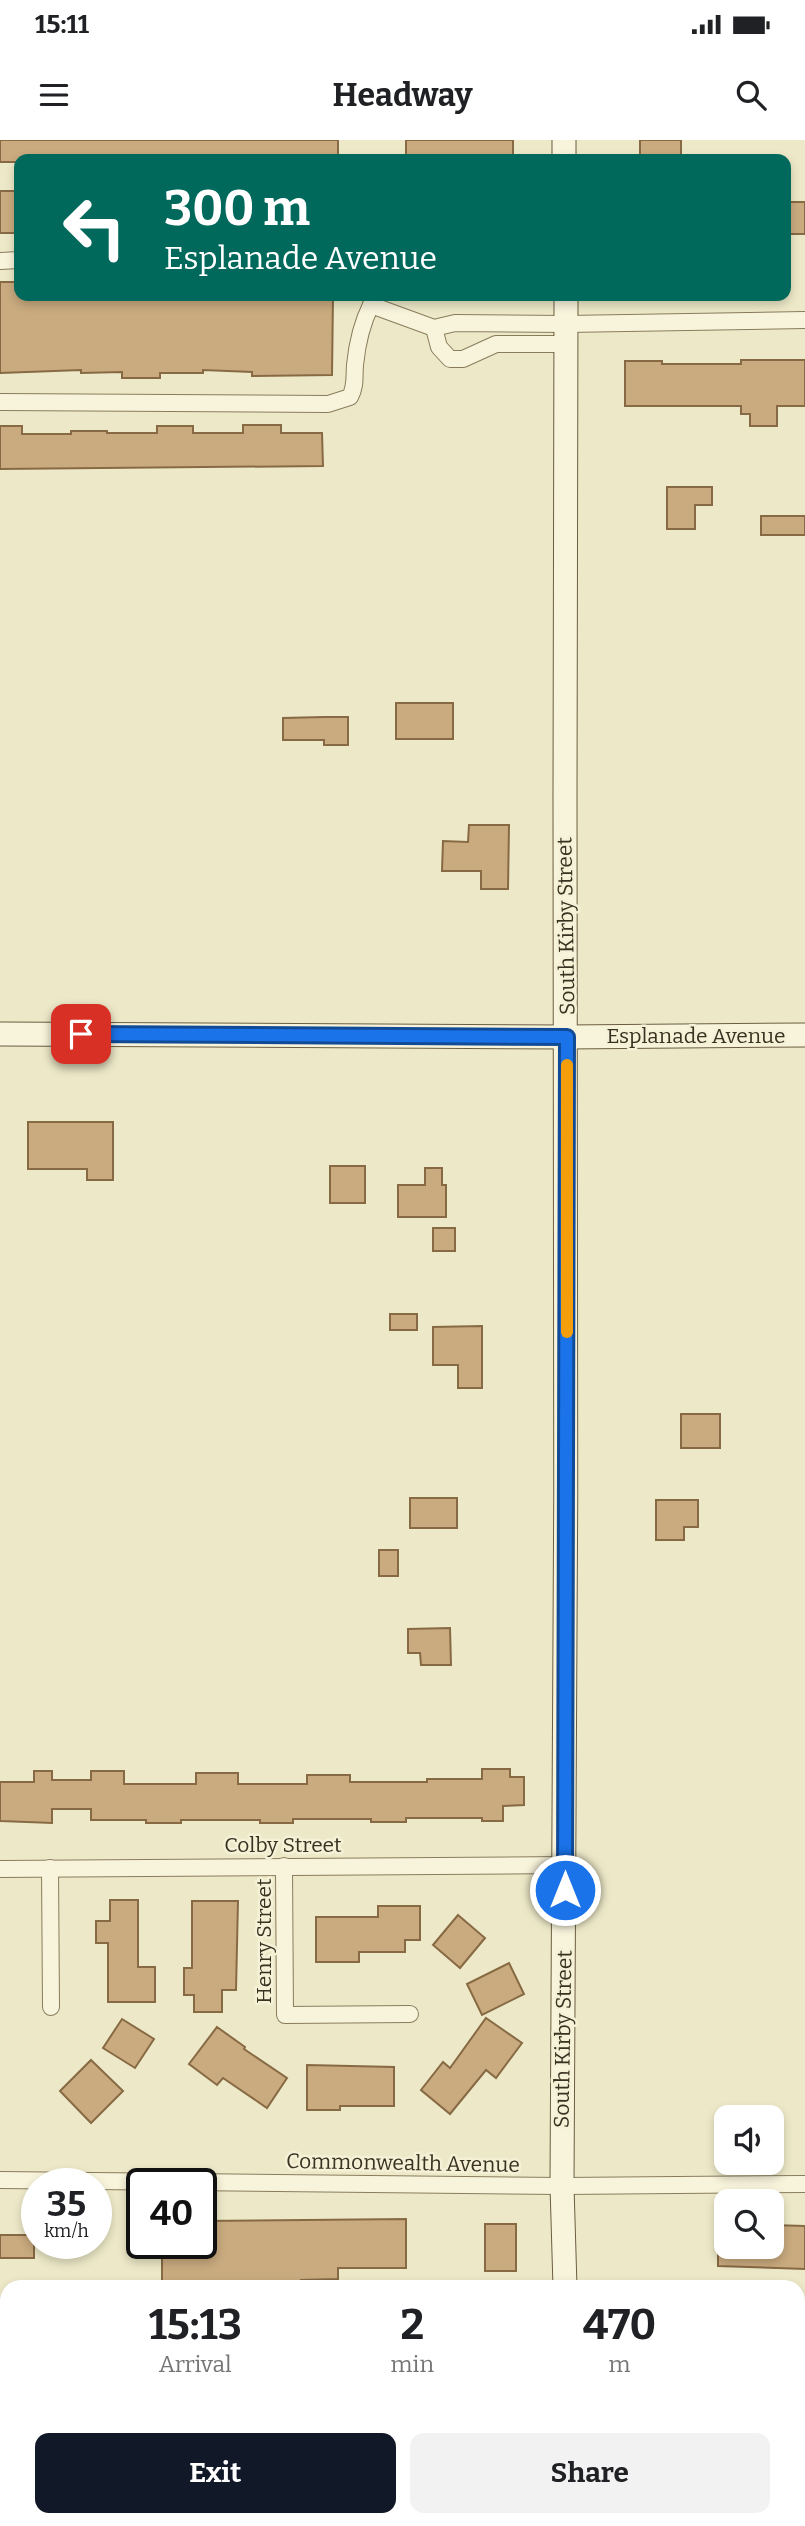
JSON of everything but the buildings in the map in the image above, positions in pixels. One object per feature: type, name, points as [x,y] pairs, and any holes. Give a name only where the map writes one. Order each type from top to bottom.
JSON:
[{"type":"street","points":[[0,402],[328,404],[350,397],[355,387],[355,363],[368,301],[434,328],[455,323],[566,334]]},
{"type":"street","name":"South Kirby Street","points":[[565,2280],[562,2186],[567,1037],[566,301]]},
{"type":"street","points":[[434,328],[439,347],[450,359],[463,359],[496,344],[566,334],[805,320]]},
{"type":"street","name":"Esplanade Avenue","points":[[0,1034],[567,1037],[805,1035]]},
{"type":"street","name":"Colby Street","points":[[0,1869],[565,1865]]},
{"type":"street","name":"Henry Street","points":[[284,1866],[285,2015],[411,2014]]},
{"type":"street","points":[[50,1868],[51,2007]]},
{"type":"street","name":"Commonwealth Avenue","points":[[0,2180],[562,2186],[805,2184]]},
{"type":"slow traffic","points":[[567,1065],[567,1332]]},
{"type":"route","points":[[81,1034],[567,1037],[565,1890]]}]
